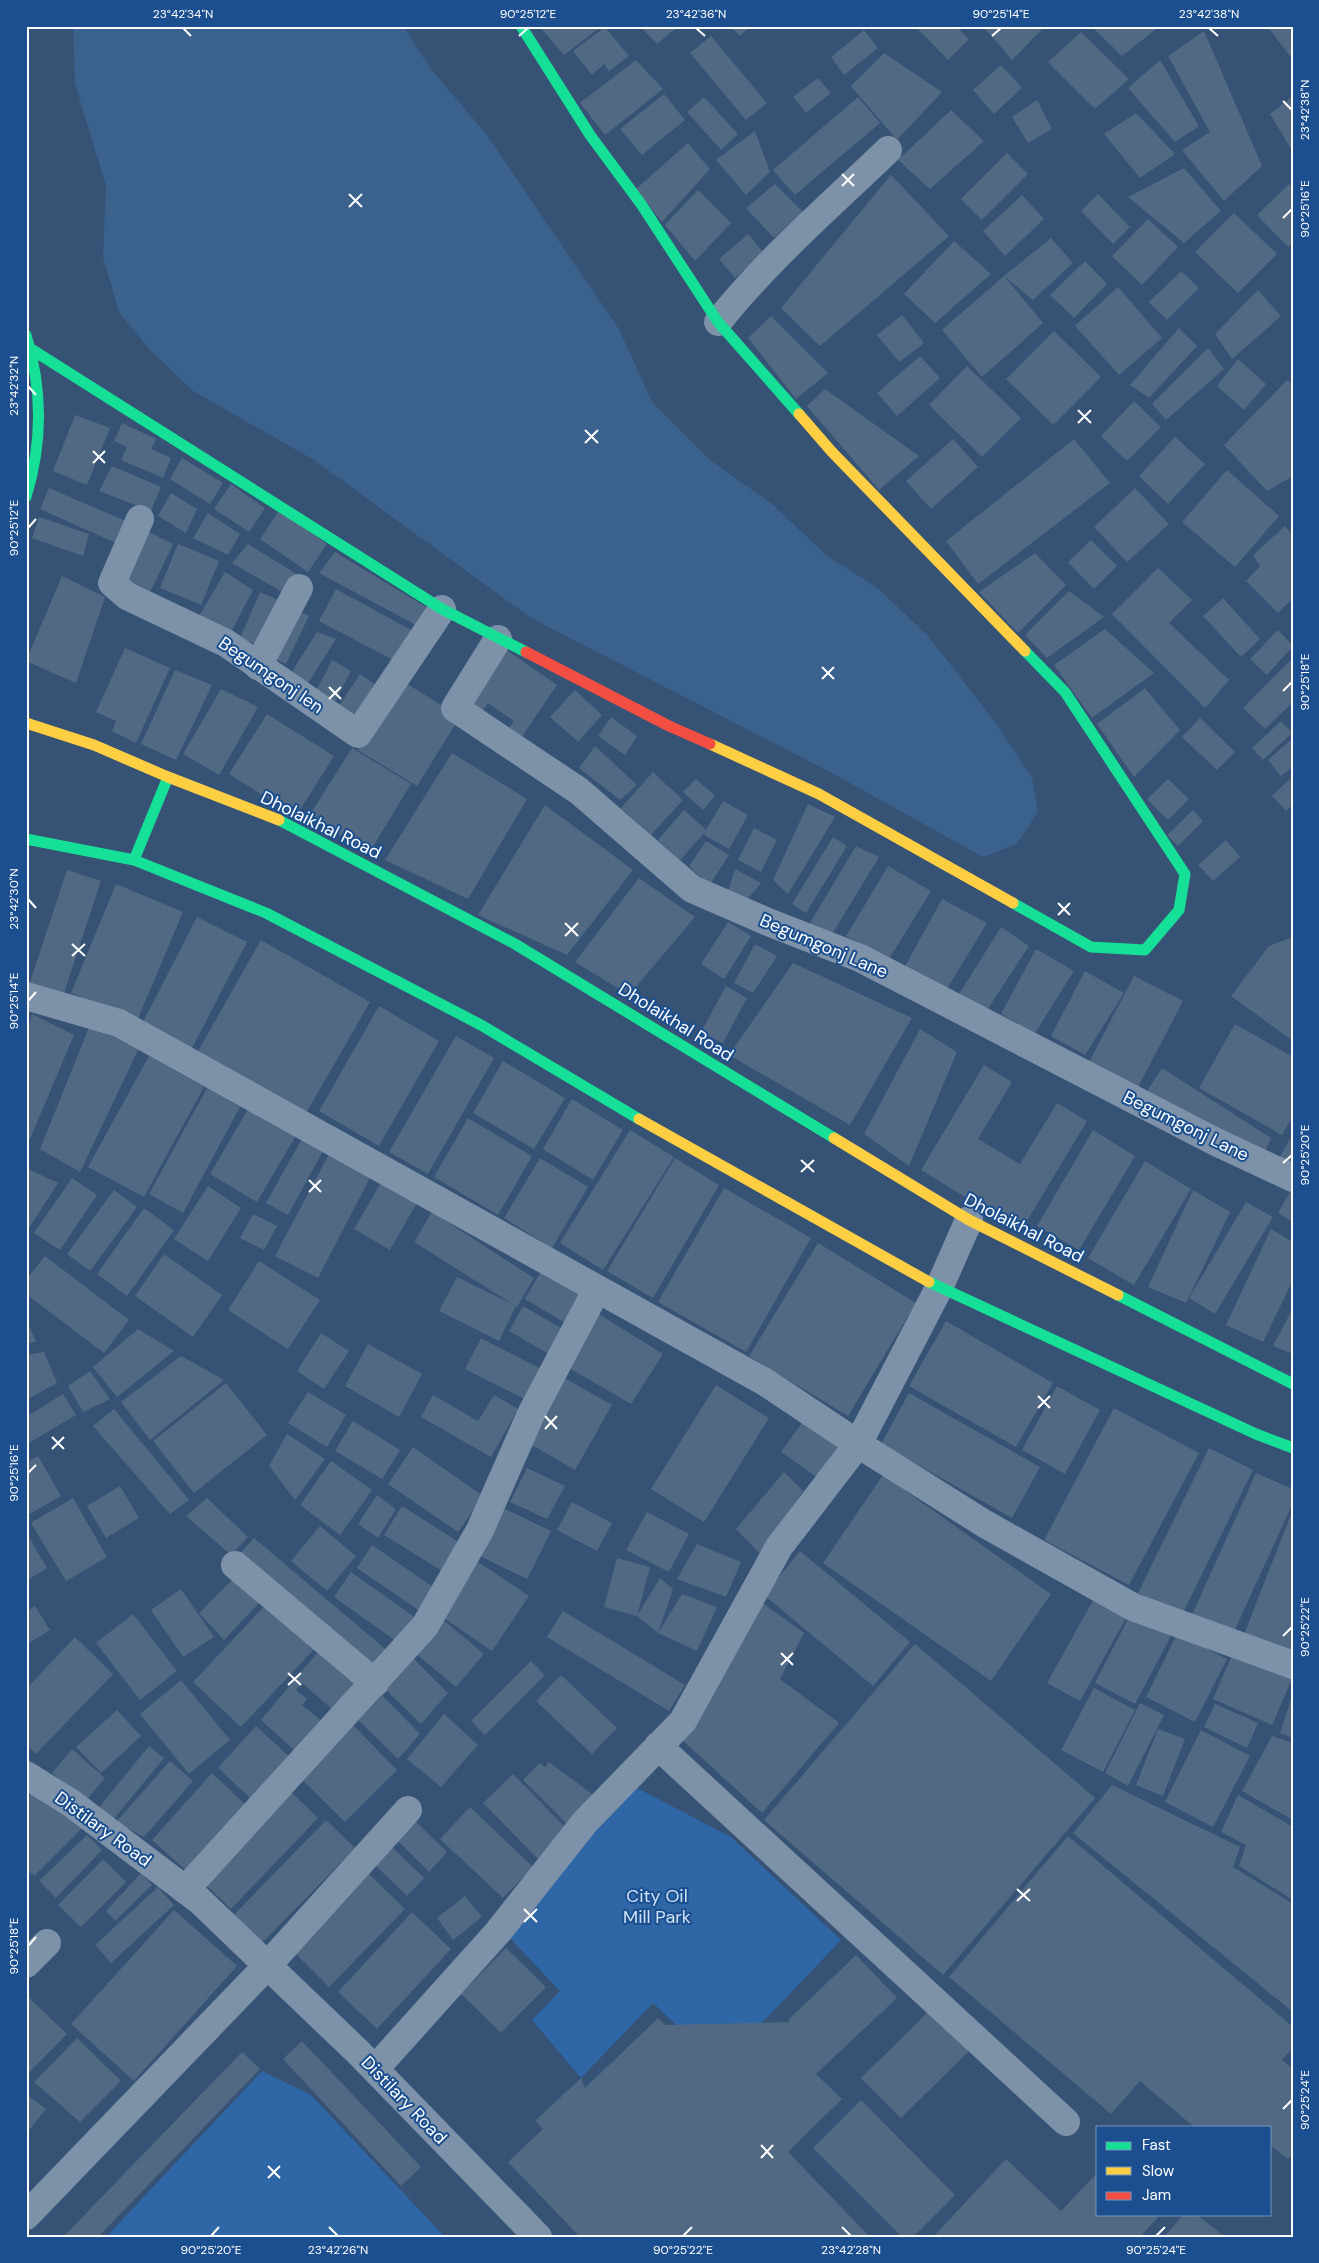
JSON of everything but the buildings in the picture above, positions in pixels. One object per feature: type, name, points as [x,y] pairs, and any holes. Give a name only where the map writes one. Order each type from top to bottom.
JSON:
[{"type":"main road","points":[[31,348],[442,609],[669,726],[819,794],[1090,947],[1145,950],[1179,910],[1185,874],[1065,692],[832,452],[718,322],[641,204],[590,135],[521,26]]},
{"type":"main road","points":[[26,335],[31,348],[42,416],[39,456],[26,497]]},
{"type":"main road","name":"Dholaikhal Road","points":[[26,723],[42,730],[94,744],[168,777],[281,821],[515,944],[968,1220],[1293,1384]]},
{"type":"main road","points":[[134,860],[168,777]]},
{"type":"main road","points":[[26,839],[134,860],[266,913],[481,1025],[703,1157],[939,1288],[1256,1434],[1293,1448]]},
{"type":"street","points":[[718,322],[738,296],[777,256],[888,150]]},
{"type":"street","name":"Begumgonj len","points":[[140,518],[112,583],[127,596],[226,643],[358,734],[442,609]]},
{"type":"street","points":[[258,666],[299,588]]},
{"type":"street","name":"Begumgonj Lane","points":[[498,639],[455,708],[579,791],[692,889],[768,922],[860,958],[1216,1142],[1293,1178]]},
{"type":"street","points":[[26,996],[119,1023],[765,1382],[858,1444],[985,1524],[1133,1607],[1293,1665]]},
{"type":"street","points":[[375,2069],[498,1932],[585,1822],[683,1721],[779,1547],[858,1444],[939,1288],[968,1220]]},
{"type":"street","points":[[185,1890],[425,1626],[475,1539],[530,1414],[597,1289]]},
{"type":"street","points":[[235,1565],[375,1683]]},
{"type":"street","points":[[658,1746],[1066,2122]]},
{"type":"street","name":"Distilary Road","points":[[26,1775],[71,1803],[185,1890],[375,2069],[538,2237]]},
{"type":"street","points":[[26,2216],[266,1967],[408,1810]]},
{"type":"street","points":[[26,1964],[47,1943]]},
{"type":"green space","name":"City Oil Mill Park","points":[[637,1788],[731,1837],[841,1940],[720,2067],[653,2003],[581,2078],[532,2020],[560,1991],[508,1936],[564,1864]]},
{"type":"green space","points":[[262,2071],[311,2095],[445,2237],[106,2237]]},
{"type":"shaded area","points":[[73,26],[403,26],[431,69],[487,135],[620,331],[652,402],[710,460],[772,504],[826,555],[879,589],[928,636],[993,719],[1032,778],[1038,812],[1017,844],[983,857],[830,772],[531,618],[314,460],[193,391],[148,348],[119,312],[103,257],[106,186],[75,84]]},
{"type":"traffic: fast","points":[[521,26],[590,135],[641,204],[718,322],[799,414]]},
{"type":"traffic: fast","points":[[26,335],[36,376],[39,416],[36,456],[26,497]]},
{"type":"traffic: fast","points":[[31,349],[442,609],[526,652]]},
{"type":"traffic: fast","points":[[1013,903],[1091,947],[1145,950],[1179,910],[1185,874],[1065,692],[1025,651]]},
{"type":"traffic: fast","points":[[134,860],[168,777]]},
{"type":"traffic: fast","points":[[279,820],[515,944],[834,1138]]},
{"type":"traffic: fast","points":[[26,839],[134,860],[266,913],[481,1025],[639,1119]]},
{"type":"traffic: fast","points":[[929,1282],[1256,1434],[1293,1448]]},
{"type":"traffic: fast","points":[[1118,1295],[1293,1384]]},
{"type":"traffic: slow","points":[[799,414],[832,452],[1025,651]]},
{"type":"traffic: slow","points":[[26,723],[94,745],[168,777],[279,820]]},
{"type":"traffic: slow","points":[[710,744],[819,794],[1013,903]]},
{"type":"traffic: slow","points":[[639,1119],[929,1282]]},
{"type":"traffic: slow","points":[[834,1138],[969,1220],[1118,1295]]},
{"type":"traffic: jam","points":[[526,652],[669,726],[710,744]]}]
